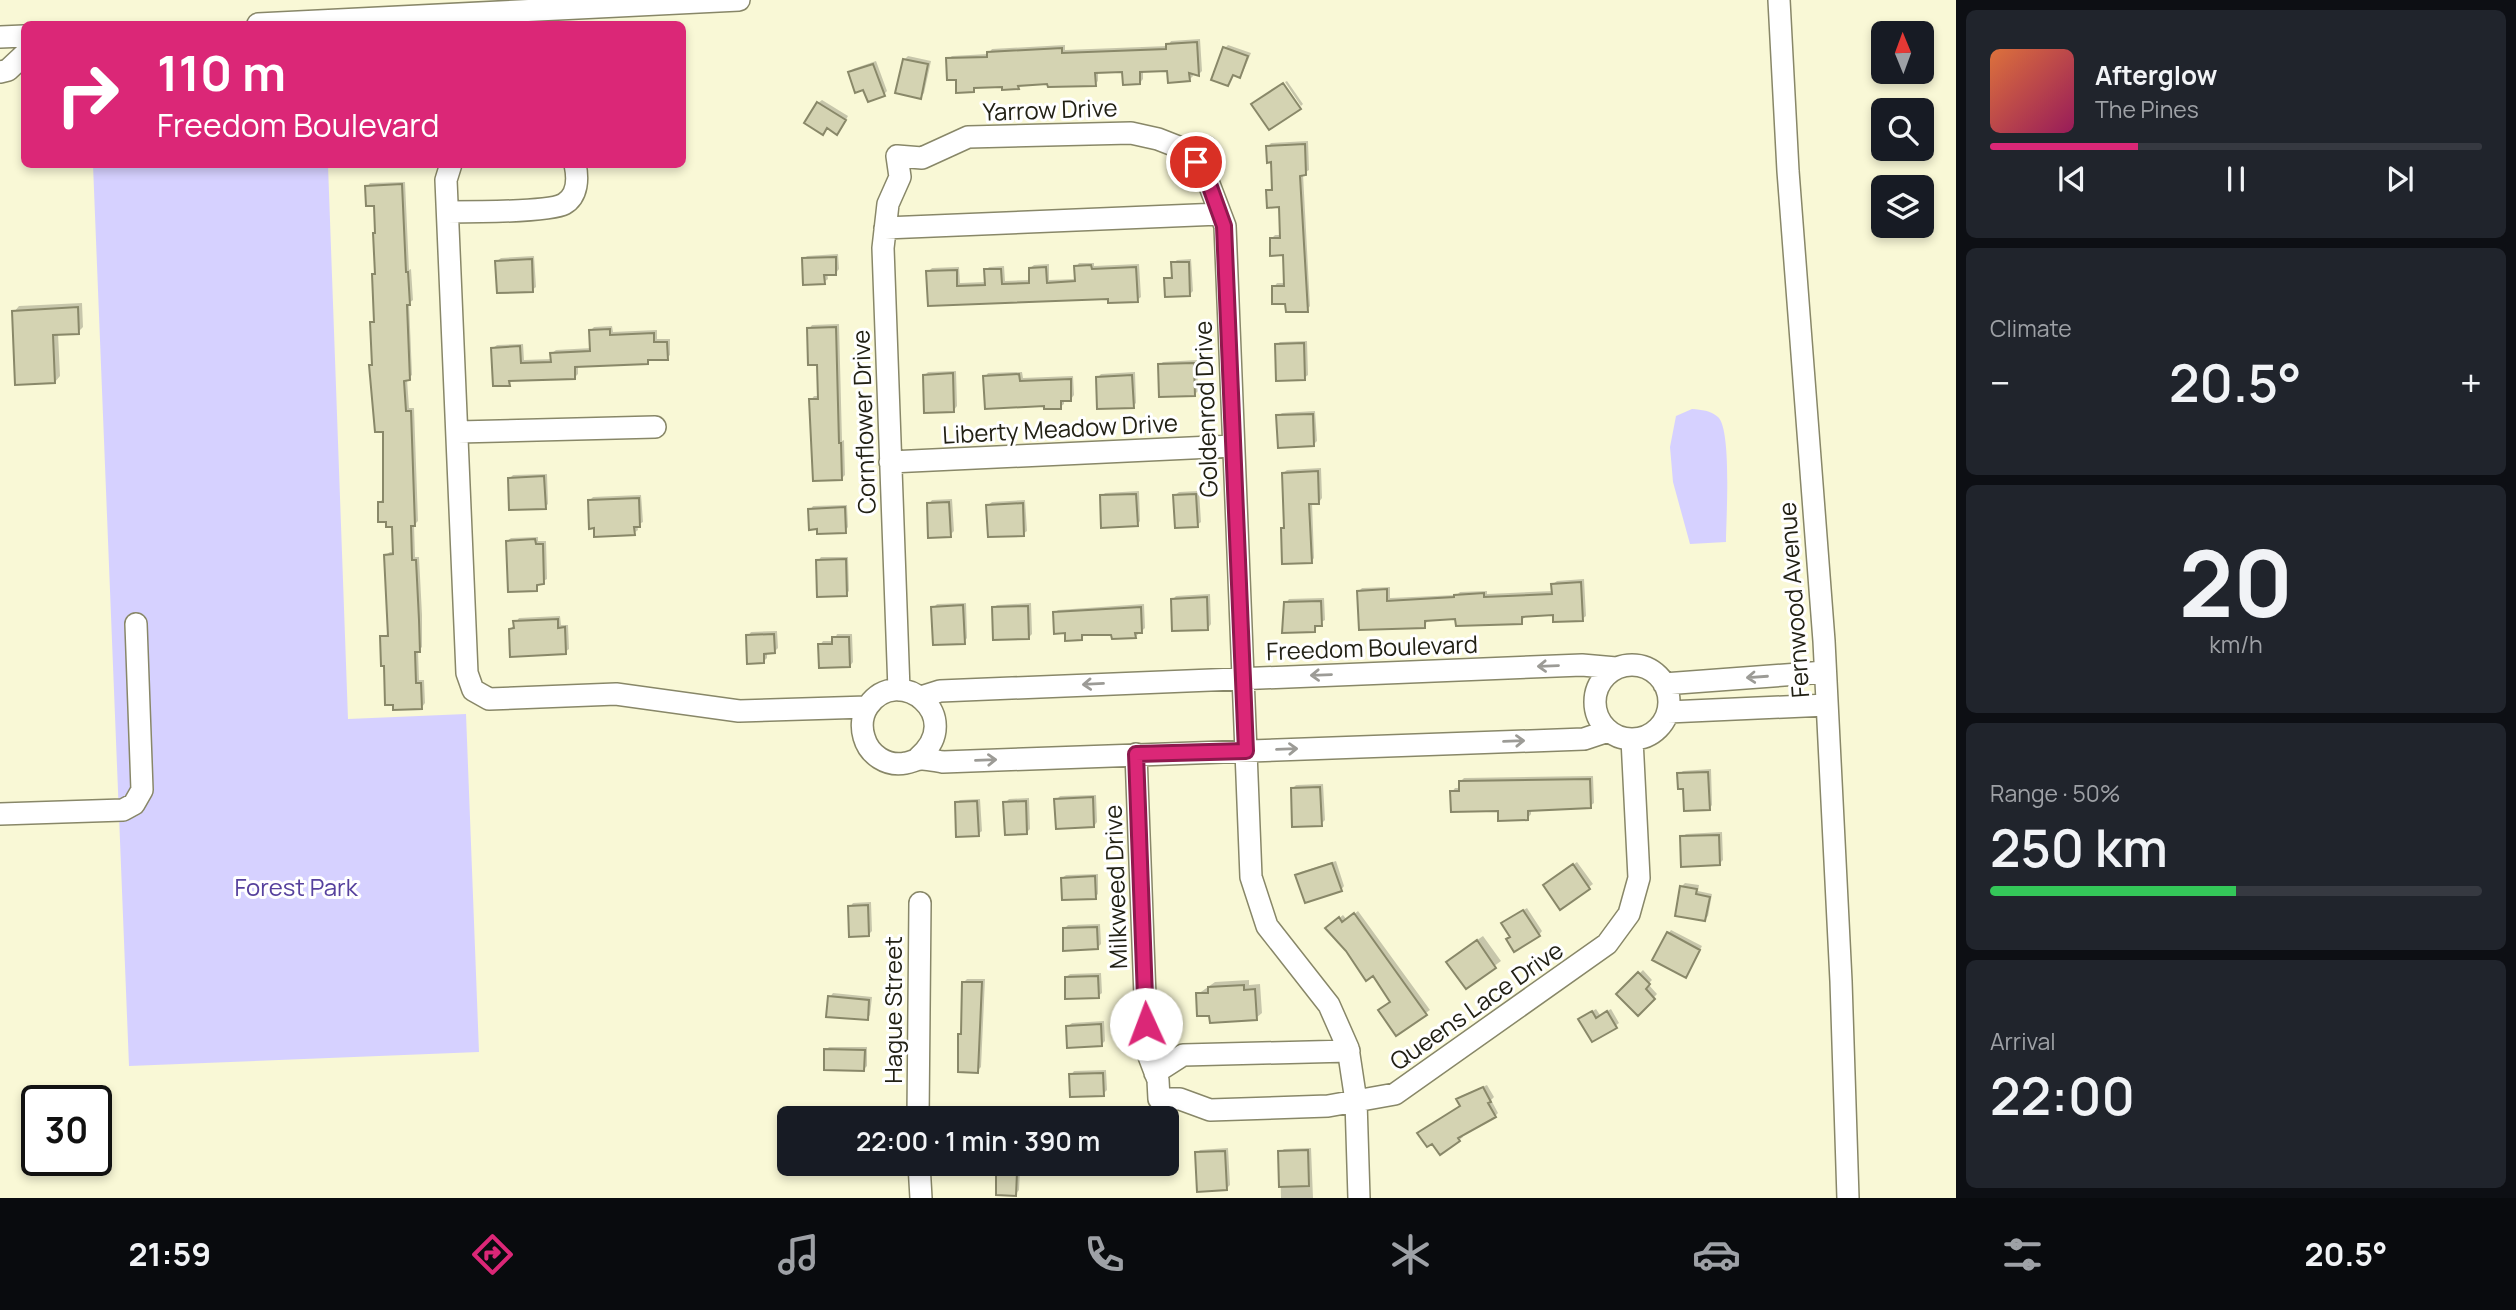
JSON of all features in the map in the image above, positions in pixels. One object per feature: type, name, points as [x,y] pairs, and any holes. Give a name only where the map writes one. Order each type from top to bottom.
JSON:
[{"type":"street","points":[[318,21],[740,0]]},
{"type":"street","name":"Fernwood Avenue","points":[[1779,0],[1788,171],[1827,705],[1841,981],[1848,1198]]},
{"type":"street","points":[[0,37],[21,36]]},
{"type":"street","points":[[0,72],[21,58]]},
{"type":"street","name":"Yarrow Drive","points":[[897,156],[922,158],[968,137],[1131,133],[1181,148],[1206,147]]},
{"type":"street","name":"Goldenrod Drive","points":[[1206,147],[1196,162],[1209,184],[1224,226],[1251,877],[1267,926],[1329,1005],[1349,1051],[1356,1101],[1359,1198]]},
{"type":"street","name":"Cornflower Drive","points":[[897,156],[900,177],[888,204],[883,248],[899,690]]},
{"type":"street","points":[[450,168],[446,180],[467,673],[473,690],[489,699],[616,694],[738,711],[867,707]]},
{"type":"street","points":[[448,212],[548,208],[564,204],[570,199],[577,183],[575,168]]},
{"type":"street","points":[[885,228],[1220,214]]},
{"type":"street","points":[[458,432],[655,427]]},
{"type":"street","name":"Liberty Meadow Drive","points":[[890,462],[1233,446]]},
{"type":"street","points":[[0,814],[123,810],[134,804],[142,790],[136,624]]},
{"type":"street","name":"Freedom Boulevard","points":[[921,697],[940,691],[1241,678],[1582,665],[1616,668]]},
{"type":"street","points":[[1640,666],[1651,670],[1664,684],[1669,700],[1668,712],[1654,731],[1632,739],[1619,737],[1600,721],[1595,710],[1598,685],[1616,668],[1640,666]]},
{"type":"street","points":[[1664,684],[1825,672]]},
{"type":"street","points":[[899,690],[921,697],[929,706],[936,729],[927,751],[907,763],[895,764],[873,753],[862,731],[867,707],[887,692],[899,690]]},
{"type":"street","points":[[1668,712],[1827,705]]},
{"type":"street","points":[[918,758],[943,762],[1584,738],[1608,730]]},
{"type":"street","name":"Queens Lace Drive","points":[[1159,1100],[1180,1099],[1210,1110],[1328,1106],[1395,1094],[1608,944],[1629,914],[1639,878],[1632,739]]},
{"type":"street","name":"Milkweed Drive","points":[[1136,754],[1147,1051],[1158,1080],[1159,1100]]},
{"type":"street","name":"Hague Street","points":[[918,1106],[920,903]]},
{"type":"street","points":[[1155,1073],[1183,1055],[1349,1051]]},
{"type":"street","points":[[920,1176],[921,1198]]},
{"type":"green space","name":"Forest Park","points":[[93,168],[328,168],[348,719],[466,714],[479,1052],[129,1066]]},
{"type":"green space","points":[[1692,409],[1712,413],[1722,425],[1727,456],[1726,542],[1690,544],[1673,482],[1670,447],[1676,416]]},
{"type":"building","points":[[1197,42],[1199,76],[1189,73],[1190,81],[1168,83],[1167,71],[1140,72],[1140,84],[1123,85],[1122,72],[1095,73],[1096,86],[1048,87],[1047,84],[1002,90],[1002,87],[974,88],[974,92],[956,93],[956,80],[947,80],[946,58],[987,57],[987,52],[1062,48],[1062,53],[1166,49],[1166,44]]},
{"type":"building","points":[[1223,47],[1248,56],[1240,78],[1233,75],[1228,86],[1211,80]]},
{"type":"building","points":[[903,59],[928,64],[921,99],[895,93]]},
{"type":"building","points":[[873,64],[885,96],[868,102],[863,90],[855,93],[848,72]]},
{"type":"building","points":[[1283,83],[1301,109],[1269,130],[1251,104]]},
{"type":"building","points":[[817,102],[846,120],[837,135],[827,128],[823,135],[804,123]]},
{"type":"building","points":[[1305,144],[1306,175],[1300,176],[1308,312],[1286,312],[1285,304],[1272,304],[1272,286],[1284,286],[1283,255],[1270,256],[1270,238],[1280,238],[1279,207],[1267,208],[1266,190],[1272,190],[1271,162],[1267,163],[1266,146]]},
{"type":"building","points":[[402,184],[410,305],[407,305],[410,380],[404,381],[406,411],[411,411],[415,526],[411,526],[412,560],[416,560],[420,652],[415,652],[416,683],[421,683],[422,709],[393,710],[393,705],[385,705],[384,666],[381,666],[380,636],[388,636],[384,555],[393,554],[392,527],[386,527],[386,522],[378,522],[378,502],[383,502],[383,432],[375,432],[369,365],[372,365],[370,322],[374,322],[372,274],[375,274],[375,233],[374,206],[366,206],[365,186]]},
{"type":"building","points":[[836,257],[836,275],[824,275],[825,284],[803,285],[802,258]]},
{"type":"building","points":[[532,259],[533,292],[497,293],[495,261]]},
{"type":"building","points":[[1171,262],[1189,262],[1190,296],[1165,297],[1164,278],[1172,278]]},
{"type":"building","points":[[1091,265],[1092,269],[1136,267],[1138,302],[1108,303],[1108,299],[928,306],[926,271],[957,270],[957,286],[985,285],[984,269],[1001,269],[1002,284],[1029,283],[1029,268],[1046,267],[1047,283],[1075,281],[1074,266]]},
{"type":"building","points":[[78,307],[79,334],[53,335],[55,383],[15,385],[12,311]]},
{"type":"building","points":[[836,327],[842,480],[813,481],[809,399],[818,399],[817,365],[808,365],[807,328]]},
{"type":"building","points":[[610,329],[610,335],[654,333],[654,342],[667,342],[668,360],[648,360],[648,364],[575,367],[575,379],[509,381],[510,386],[493,386],[491,348],[520,346],[521,363],[551,362],[550,353],[590,351],[589,330]]},
{"type":"building","points":[[1304,343],[1305,380],[1276,381],[1275,344]]},
{"type":"building","points":[[1194,363],[1195,396],[1159,397],[1158,364]]},
{"type":"building","points":[[953,373],[954,412],[924,413],[923,375]]},
{"type":"building","points":[[1019,374],[1020,381],[1071,379],[1071,401],[1061,401],[1061,409],[1044,409],[1044,406],[985,409],[983,376]]},
{"type":"building","points":[[1132,375],[1134,408],[1097,409],[1096,377]]},
{"type":"building","points":[[1313,414],[1314,446],[1278,448],[1276,415]]},
{"type":"building","points":[[1318,471],[1319,504],[1309,504],[1312,563],[1282,564],[1282,473]]},
{"type":"building","points":[[544,476],[546,509],[509,510],[508,478]]},
{"type":"building","points":[[1136,494],[1138,526],[1101,528],[1100,495]]},
{"type":"building","points":[[1196,494],[1198,527],[1175,528],[1173,495]]},
{"type":"building","points":[[639,498],[640,527],[634,527],[635,535],[594,537],[594,528],[589,529],[588,500]]},
{"type":"building","points":[[949,502],[951,537],[928,538],[927,503]]},
{"type":"building","points":[[1023,503],[1024,536],[988,537],[986,505]]},
{"type":"building","points":[[845,507],[846,533],[817,534],[817,529],[809,530],[808,509]]},
{"type":"building","points":[[535,539],[536,544],[543,544],[544,584],[537,585],[537,591],[508,592],[506,541]]},
{"type":"building","points":[[846,559],[847,596],[817,597],[816,560]]},
{"type":"building","points":[[1581,582],[1583,621],[1553,622],[1553,615],[1522,617],[1522,624],[1456,626],[1455,619],[1425,621],[1425,628],[1359,630],[1357,591],[1387,589],[1387,601],[1484,593],[1484,597],[1552,594],[1551,584]]},
{"type":"building","points":[[1207,597],[1208,630],[1172,631],[1171,599]]},
{"type":"building","points":[[1321,601],[1322,626],[1315,626],[1315,632],[1282,633],[1284,602]]},
{"type":"building","points":[[963,605],[965,644],[933,645],[931,607]]},
{"type":"building","points":[[1028,606],[1029,639],[993,640],[992,607]]},
{"type":"building","points":[[1141,607],[1142,633],[1135,633],[1136,638],[1112,639],[1111,635],[1082,635],[1082,640],[1065,641],[1065,633],[1054,634],[1053,612]]},
{"type":"building","points":[[558,619],[558,628],[565,627],[566,654],[510,657],[509,629],[514,628],[513,621]]},
{"type":"building","points":[[774,634],[775,653],[764,654],[764,663],[747,664],[746,635]]},
{"type":"building","points":[[832,637],[849,637],[850,667],[819,668],[818,644],[832,644]]},
{"type":"building","points":[[1708,772],[1710,810],[1684,811],[1683,789],[1678,789],[1677,773]]},
{"type":"building","points":[[1590,779],[1591,808],[1528,811],[1528,820],[1498,821],[1498,811],[1451,812],[1450,791],[1459,791],[1459,781]]},
{"type":"building","points":[[1320,787],[1322,826],[1292,827],[1291,788]]},
{"type":"building","points":[[1093,797],[1094,827],[1056,829],[1054,799]]},
{"type":"building","points":[[977,801],[979,836],[956,837],[955,802]]},
{"type":"building","points":[[1026,801],[1027,834],[1005,835],[1003,802]]},
{"type":"building","points":[[1719,835],[1720,865],[1681,867],[1680,836]]},
{"type":"building","points":[[1332,863],[1342,891],[1305,903],[1295,875]]},
{"type":"building","points":[[1573,864],[1590,889],[1560,910],[1543,885]]},
{"type":"building","points":[[1095,876],[1096,899],[1062,900],[1061,878]]},
{"type":"building","points":[[1680,886],[1697,889],[1696,894],[1710,897],[1705,921],[1675,916]]},
{"type":"building","points":[[868,905],[869,936],[849,937],[848,906]]},
{"type":"building","points":[[1523,910],[1540,936],[1514,952],[1506,939],[1510,937],[1501,923]]},
{"type":"building","points":[[1354,913],[1427,1015],[1396,1036],[1378,1010],[1390,1002],[1373,976],[1366,981],[1346,951],[1325,928],[1339,917],[1342,922]]},
{"type":"building","points":[[1097,927],[1098,949],[1063,951],[1063,928]]},
{"type":"building","points":[[1667,932],[1700,950],[1686,978],[1652,960]]},
{"type":"building","points":[[1477,940],[1496,968],[1466,989],[1446,962]]},
{"type":"building","points":[[1638,972],[1650,984],[1646,989],[1655,999],[1638,1016],[1616,994]]},
{"type":"building","points":[[1098,976],[1099,998],[1065,999],[1065,977]]},
{"type":"building","points":[[962,982],[982,982],[978,1073],[958,1072]]},
{"type":"building","points":[[1244,985],[1244,990],[1255,989],[1257,1020],[1210,1023],[1209,1016],[1197,1016],[1196,993],[1208,993],[1208,987]]},
{"type":"building","points":[[828,996],[869,1000],[868,1020],[826,1017]]},
{"type":"building","points":[[1592,1011],[1596,1018],[1607,1011],[1617,1028],[1592,1042],[1578,1019]]},
{"type":"building","points":[[1101,1024],[1102,1046],[1067,1048],[1066,1026]]},
{"type":"building","points":[[824,1049],[865,1050],[864,1071],[824,1070]]},
{"type":"building","points":[[1103,1073],[1104,1096],[1070,1097],[1069,1074]]},
{"type":"building","points":[[1483,1087],[1496,1117],[1458,1138],[1460,1141],[1440,1155],[1432,1144],[1427,1147],[1417,1133],[1460,1106],[1456,1099]]},
{"type":"building","points":[[1308,1150],[1309,1186],[1279,1187],[1278,1151]]},
{"type":"building","points":[[1225,1151],[1227,1190],[1197,1192],[1195,1152]]},
{"type":"building","points":[[996,1176],[1017,1176],[1016,1196],[996,1195]]},
{"type":"route","points":[[1146,1024],[1136,754],[1246,751],[1224,226],[1209,184],[1196,162]]}]
